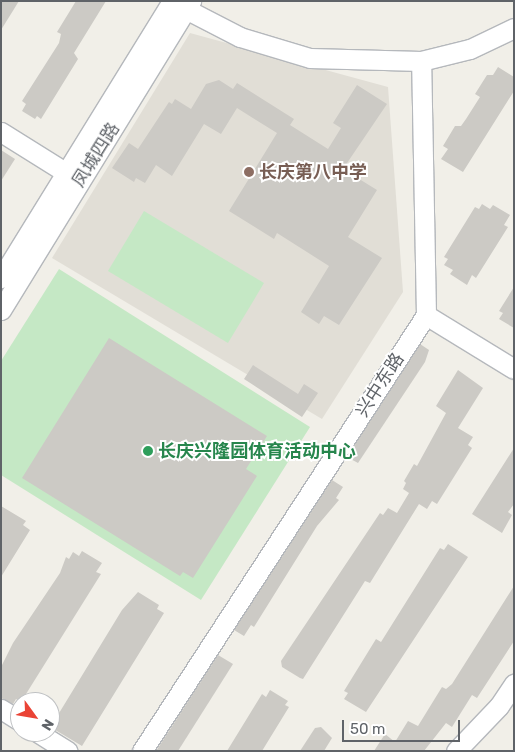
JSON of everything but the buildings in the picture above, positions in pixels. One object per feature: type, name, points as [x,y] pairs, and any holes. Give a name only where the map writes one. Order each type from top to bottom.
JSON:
[{"type":"street","points":[[178,3],[240,36],[310,58],[421,61],[470,50],[514,28]]},
{"type":"street","name":"凤城四路","points":[[1,310],[6,281],[65,172],[178,3]]},
{"type":"street","name":"凤城四路","points":[[6,281],[178,3]]},
{"type":"street","points":[[421,61],[426,315],[514,369]]},
{"type":"street","points":[[1,132],[65,172]]},
{"type":"street","name":"兴中东路","points":[[142,751],[426,315]]},
{"type":"street","points":[[456,751],[500,706],[514,684]]},
{"type":"street","points":[[53,742],[67,751]]},
{"type":"shaded area","name":"长庆第八中学","points":[[190,33],[388,87],[403,292],[322,419],[52,258]]},
{"type":"green space","points":[[144,211],[264,283],[228,343],[108,271]]},
{"type":"green space","name":"长庆兴隆园体育活动中心","points":[[59,269],[310,427],[201,600],[1,475],[1,361]]},
{"type":"place","name":"长庆第八中学","points":[[249,172]]},
{"type":"place","name":"长庆兴隆园体育活动中心","points":[[148,451]]}]
